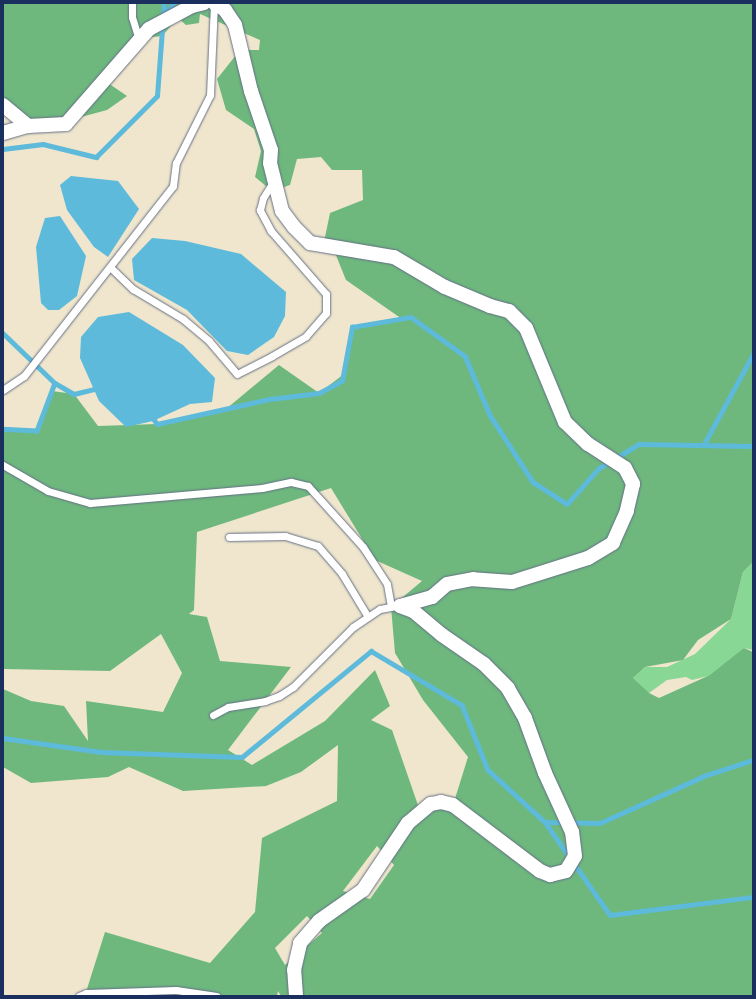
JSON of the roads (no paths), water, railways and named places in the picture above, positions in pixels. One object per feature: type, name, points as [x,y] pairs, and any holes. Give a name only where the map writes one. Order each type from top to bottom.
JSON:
[{"type":"street","points":[[3,132],[28,126],[66,124],[156,23],[204,3]]},
{"type":"street","points":[[214,3],[224,10],[235,25],[251,91],[271,150],[270,163],[282,211],[310,243],[394,257],[445,287],[490,306],[509,311],[526,328],[565,422],[588,444],[625,468],[633,484],[627,511],[613,543],[588,558],[512,582],[473,579],[447,584],[432,597],[395,606]]},
{"type":"street","points":[[3,105],[28,126]]},
{"type":"street","points":[[296,996],[294,970],[300,943],[319,921],[363,890],[408,823],[431,804],[441,802],[452,805],[540,871],[550,874],[566,871],[575,856],[572,832],[545,773],[525,718],[512,693],[484,664],[442,636],[413,612],[395,606]]},
{"type":"lane","points":[[132,3],[132,17],[139,41]]},
{"type":"lane","points":[[3,390],[24,376],[173,186],[176,163],[210,96],[214,3]]},
{"type":"lane","points":[[110,267],[133,289],[183,319],[209,341],[237,374],[272,356],[306,336],[326,313],[326,294],[271,231],[260,210],[263,198],[274,180]]},
{"type":"lane","points":[[3,465],[48,491],[90,503],[262,488],[291,482],[308,486],[363,547],[387,584],[395,606],[380,608],[353,627],[293,687],[265,701],[228,707],[213,715]]},
{"type":"lane","points":[[229,537],[285,536],[318,546],[342,574],[368,617]]},
{"type":"lane","points":[[78,996],[86,992],[176,990],[217,996]]},
{"type":"water","points":[[71,176],[118,181],[139,209],[108,257],[94,247],[67,210],[60,185]]},
{"type":"water","points":[[60,216],[86,256],[77,296],[59,310],[48,310],[41,303],[36,247],[45,218]]},
{"type":"water","points":[[152,238],[185,241],[241,254],[286,292],[285,316],[274,337],[248,355],[227,351],[187,310],[134,280],[132,259]]},
{"type":"water","points":[[129,312],[183,345],[215,378],[212,402],[190,404],[153,421],[126,427],[99,401],[80,358],[81,337],[98,317]]},
{"type":"waterway","points":[[3,149],[43,144],[96,157],[157,96],[164,3]]},
{"type":"waterway","points":[[164,15],[174,3]]},
{"type":"waterway","points":[[152,416],[157,424],[270,399],[319,393],[342,381],[352,327],[411,317],[465,356],[490,415],[533,482],[567,504],[598,469],[639,444],[753,446]]},
{"type":"waterway","points":[[3,333],[55,383],[37,431],[3,429]]},
{"type":"waterway","points":[[704,444],[753,354]]},
{"type":"waterway","points":[[55,383],[74,394],[98,388]]},
{"type":"waterway","points":[[3,738],[101,752],[242,757],[371,651],[462,705],[488,770],[545,822],[610,915],[753,897]]},
{"type":"waterway","points":[[545,822],[600,823],[704,776],[753,760]]}]
